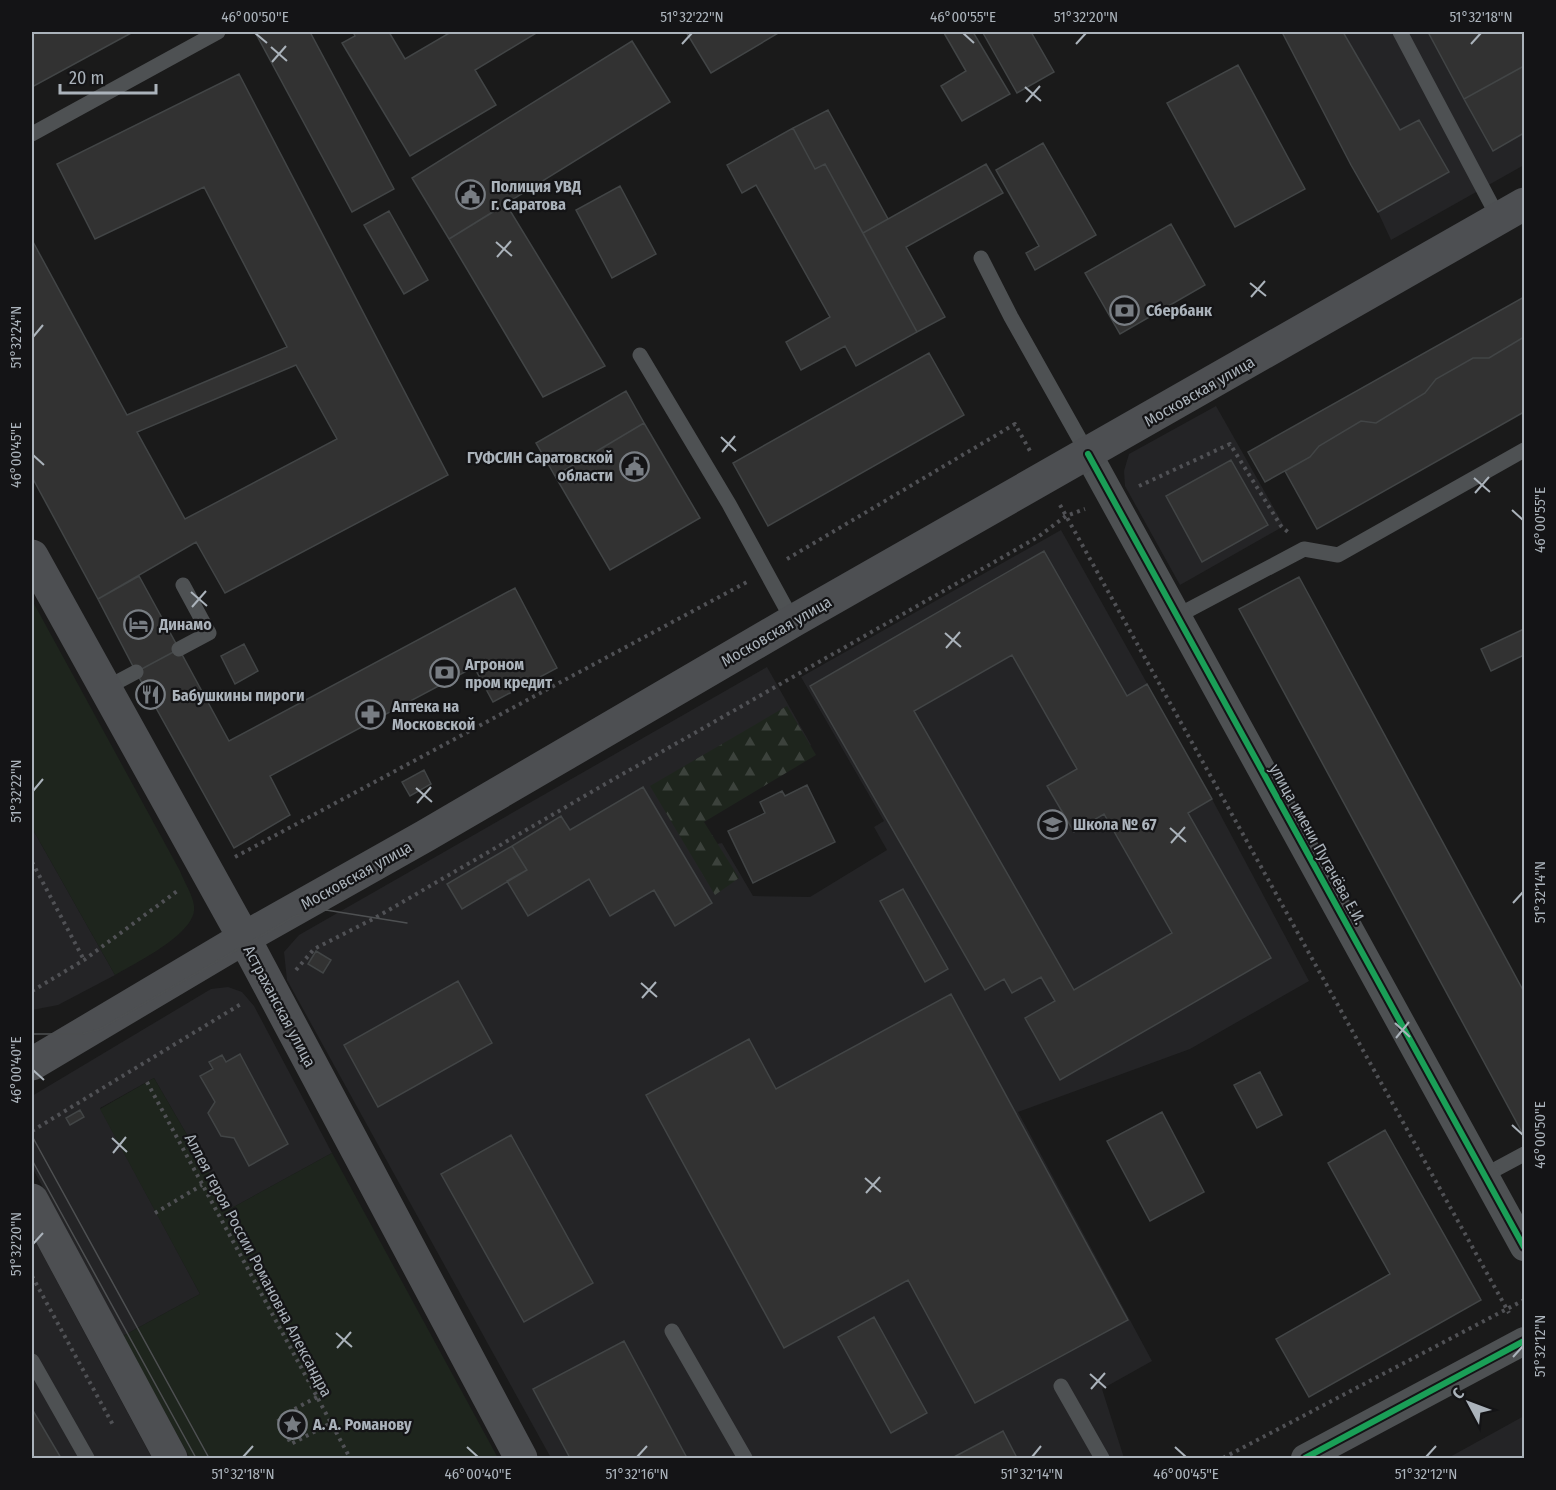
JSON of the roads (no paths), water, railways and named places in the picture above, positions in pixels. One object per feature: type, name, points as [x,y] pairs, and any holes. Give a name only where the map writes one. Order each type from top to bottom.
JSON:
[{"type":"main road","name":"Московская улица","points":[[32,1064],[244,938],[434,831],[793,621],[1511,212]]},
{"type":"main road","name":"Астраханская улица","points":[[32,556],[244,938],[521,1458]]},
{"type":"main road","points":[[32,1200],[171,1458]]},
{"type":"street","name":"улица имени Пугачёва Е.И.","points":[[1088,454],[1524,1247]]},
{"type":"street","points":[[1305,1458],[1519,1330]]},
{"type":"lane","points":[[32,134],[218,32]]},
{"type":"lane","points":[[1400,32],[1511,212]]},
{"type":"lane","points":[[981,258],[1011,317],[1088,454]]},
{"type":"lane","points":[[640,355],[729,504],[793,621]]},
{"type":"lane","points":[[1177,616],[1304,549],[1338,555],[1524,450]]},
{"type":"lane","points":[[179,649],[209,633],[183,585]]},
{"type":"lane","points":[[104,689],[136,672]]},
{"type":"lane","points":[[1485,1175],[1524,1154]]},
{"type":"lane","points":[[672,1331],[745,1458]]},
{"type":"lane","points":[[32,1361],[87,1458]]},
{"type":"lane","points":[[1061,1386],[1102,1458]]},
{"type":"tram line","points":[[32,1034],[82,1034],[100,1029],[295,916],[326,910],[407,923]]},
{"type":"tram line","points":[[32,1136],[209,1458]]},
{"type":"tram line","points":[[32,1160],[196,1458]]},
{"type":"place","name":"Полиция УВД г. Саратова","points":[[470,195]]},
{"type":"place","name":"Сбербанк","points":[[1125,310]]},
{"type":"place","name":"ГУФСИН Саратовской области","points":[[634,466]]},
{"type":"place","name":"Динамо","points":[[138,624]]},
{"type":"place","name":"Агроном пром кредит","points":[[444,673]]},
{"type":"place","name":"Бабушкины пироги","points":[[151,695]]},
{"type":"place","name":"Аптека на Московской","points":[[371,715]]},
{"type":"place","name":"Школа № 67","points":[[1052,824]]},
{"type":"place","name":"А. А. Романову","points":[[292,1424]]}]
